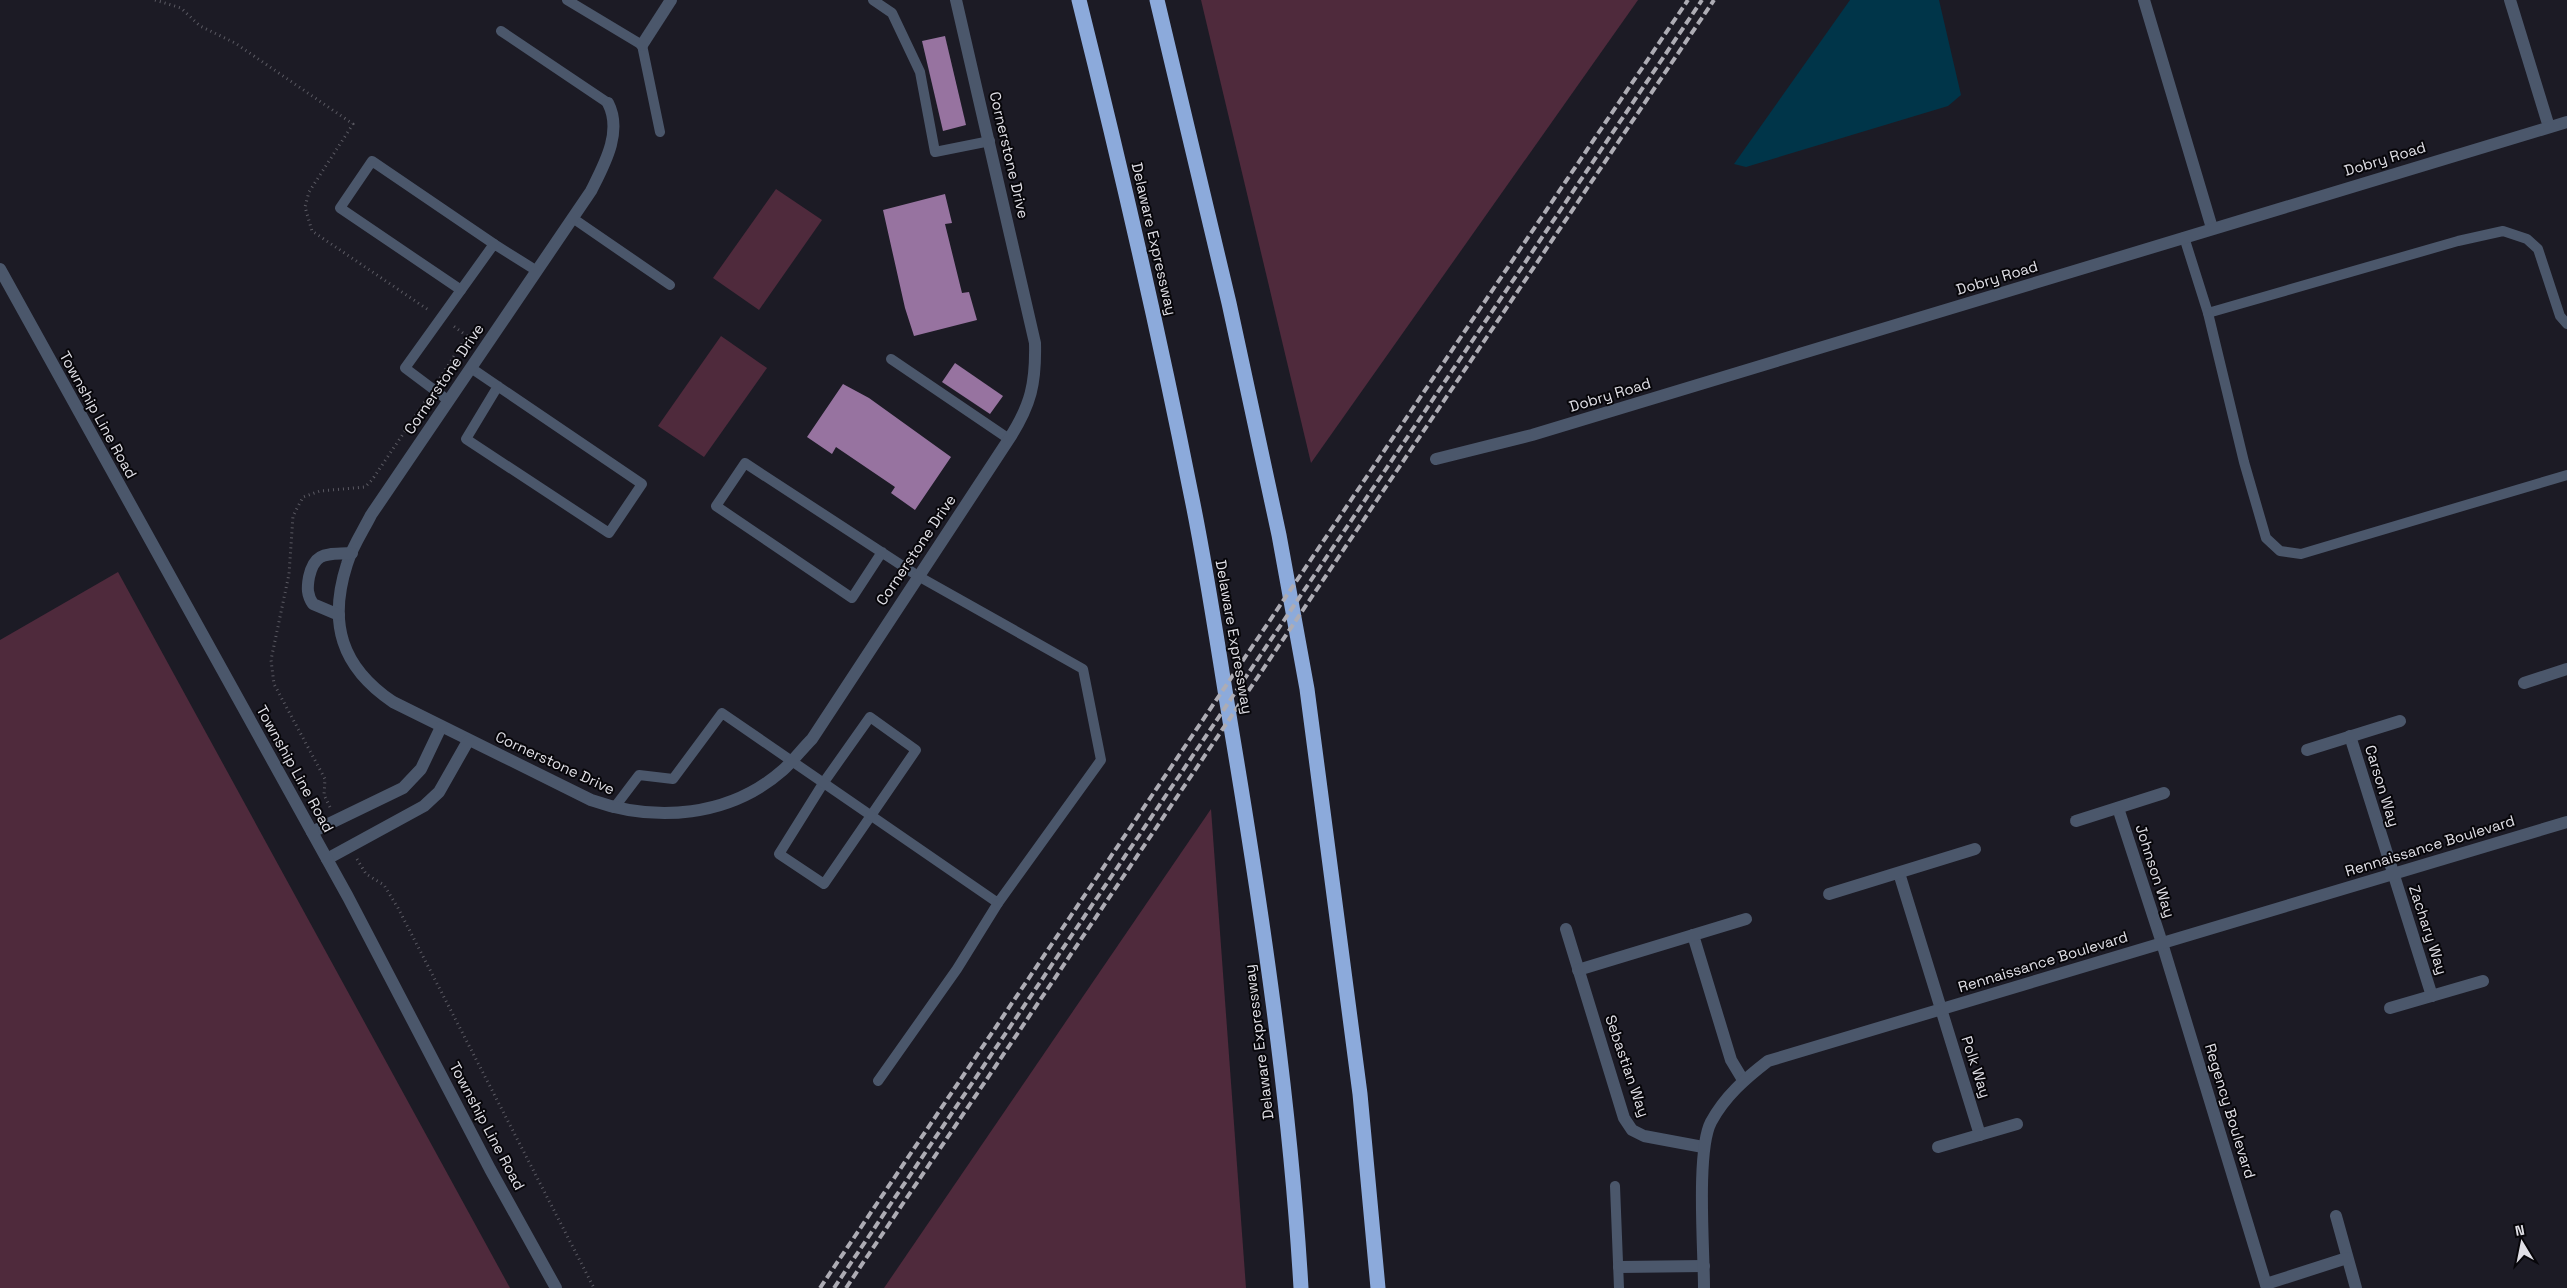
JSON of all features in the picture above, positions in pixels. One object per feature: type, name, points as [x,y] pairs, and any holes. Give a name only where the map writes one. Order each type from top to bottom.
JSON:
[{"type":"highway","name":"Delaware Expressway","points":[[1079,0],[1158,335],[1192,496],[1213,616],[1243,796],[1268,964],[1286,1120],[1301,1288]]},
{"type":"highway","points":[[1157,0],[1229,303],[1279,535],[1307,689],[1358,1074],[1378,1288]]},
{"type":"street","points":[[642,44],[670,0]]},
{"type":"street","name":"Cornerstone Drive","points":[[608,103],[613,118],[614,130],[607,159],[592,191],[371,515],[352,553],[341,590],[339,615],[344,645],[356,670],[374,689],[393,702],[468,741],[591,800],[614,808],[645,813],[680,814],[700,811],[729,802],[759,787],[783,770],[812,739],[1009,439],[1028,407],[1032,396],[1036,368],[1035,343],[956,0]]},
{"type":"street","points":[[2144,0],[2212,228]]},
{"type":"street","points":[[2510,0],[2549,127]]},
{"type":"street","name":"Dobry Road","points":[[1436,460],[1541,432],[2567,122]]},
{"type":"street","name":"Township Line Road","points":[[0,269],[327,859],[490,1169],[556,1288]]},
{"type":"street","points":[[339,615],[313,604],[308,596],[308,580],[315,560],[322,555],[352,553]]},
{"type":"street","points":[[2524,683],[2567,671]]},
{"type":"street","points":[[2307,750],[2400,721]]},
{"type":"street","points":[[312,832],[403,788],[421,769],[441,727]]},
{"type":"street","name":"Carson Way","points":[[2350,736],[2393,874]]},
{"type":"street","points":[[327,859],[424,806],[439,792],[468,741]]},
{"type":"street","points":[[2076,821],[2164,793]]},
{"type":"street","name":"Johnson Way","points":[[2118,808],[2162,943]]},
{"type":"street","name":"Rennaissance Boulevard","points":[[1704,1288],[1703,1147],[1711,1122],[1742,1080],[1768,1061],[2567,822]]},
{"type":"street","points":[[1829,894],[1975,849]]},
{"type":"street","name":"Polk Way","points":[[1899,873],[1980,1135]]},
{"type":"street","name":"Zachary Way","points":[[2393,874],[2432,996]]},
{"type":"street","points":[[1578,970],[1746,919]]},
{"type":"street","name":"Sebastian Way","points":[[1566,929],[1624,1118],[1632,1130],[1644,1136],[1703,1147]]},
{"type":"street","points":[[1693,935],[1731,1060],[1742,1080]]},
{"type":"street","name":"Regency Boulevard","points":[[2162,943],[2266,1286]]},
{"type":"street","points":[[2390,1008],[2483,981]]},
{"type":"street","points":[[1938,1147],[2017,1124]]},
{"type":"street","points":[[2336,1216],[2356,1288]]},
{"type":"street","points":[[2266,1286],[2347,1258]]},
{"type":"street","points":[[1619,1267],[1704,1266]]},
{"type":"lane","points":[[567,0],[642,44],[660,132]]},
{"type":"lane","points":[[873,0],[892,13],[920,72],[935,152],[990,141]]},
{"type":"lane","points":[[501,31],[608,103]]},
{"type":"lane","points":[[461,290],[340,208],[372,161],[537,271]]},
{"type":"lane","points":[[574,218],[670,285]]},
{"type":"lane","points":[[2208,313],[2458,240],[2503,231],[2527,239],[2538,249],[2560,316],[2567,324]]},
{"type":"lane","points":[[2184,237],[2208,313],[2266,538],[2280,551],[2301,554],[2567,475]]},
{"type":"lane","points":[[449,401],[405,368],[494,244]]},
{"type":"lane","points":[[891,359],[1009,439]]},
{"type":"lane","points":[[472,368],[642,484],[609,533],[466,439],[498,386]]},
{"type":"lane","points":[[878,1081],[957,969],[998,903],[1101,760],[1083,669],[918,576],[882,552],[744,463],[716,506],[852,598],[882,552]]},
{"type":"lane","points":[[614,808],[639,776],[673,779],[722,713],[793,760],[998,903]]},
{"type":"lane","points":[[870,717],[916,750],[824,884],[779,854],[824,782],[870,717]]},
{"type":"lane","points":[[1615,1186],[1619,1288]]},
{"type":"path","points":[[155,0],[180,8],[200,26],[235,43],[354,124],[309,192],[305,207],[312,231],[467,336],[372,480],[365,487],[320,491],[303,497],[293,516],[289,574],[271,660],[274,684],[324,779],[324,795],[336,820]]},
{"type":"path","points":[[350,847],[366,874],[384,885],[398,908],[594,1288]]},
{"type":"shaded area","points":[[1201,0],[1638,0],[1311,463]]},
{"type":"shaded area","points":[[776,189],[822,220],[759,310],[713,278]]},
{"type":"shaded area","points":[[721,336],[767,368],[704,457],[658,426]]},
{"type":"shaded area","points":[[118,572],[510,1288],[0,1288],[0,640]]},
{"type":"shaded area","points":[[1211,809],[1246,1288],[884,1288]]},
{"type":"water","points":[[1850,0],[1939,0],[1961,95],[1948,106],[1746,167],[1734,164]]},
{"type":"building","points":[[945,36],[966,125],[943,131],[922,41]]},
{"type":"building","points":[[945,194],[952,223],[945,224],[962,293],[969,292],[977,320],[914,336],[905,308],[883,210]]},
{"type":"building","points":[[955,363],[1003,396],[990,414],[942,382]]},
{"type":"building","points":[[843,384],[869,398],[951,457],[915,510],[891,493],[895,487],[836,447],[832,454],[807,437]]},
{"type":"railway","points":[[820,1288],[1688,0]]},
{"type":"railway","points":[[834,1288],[1702,0]]},
{"type":"railway","points":[[846,1288],[1714,0]]}]
